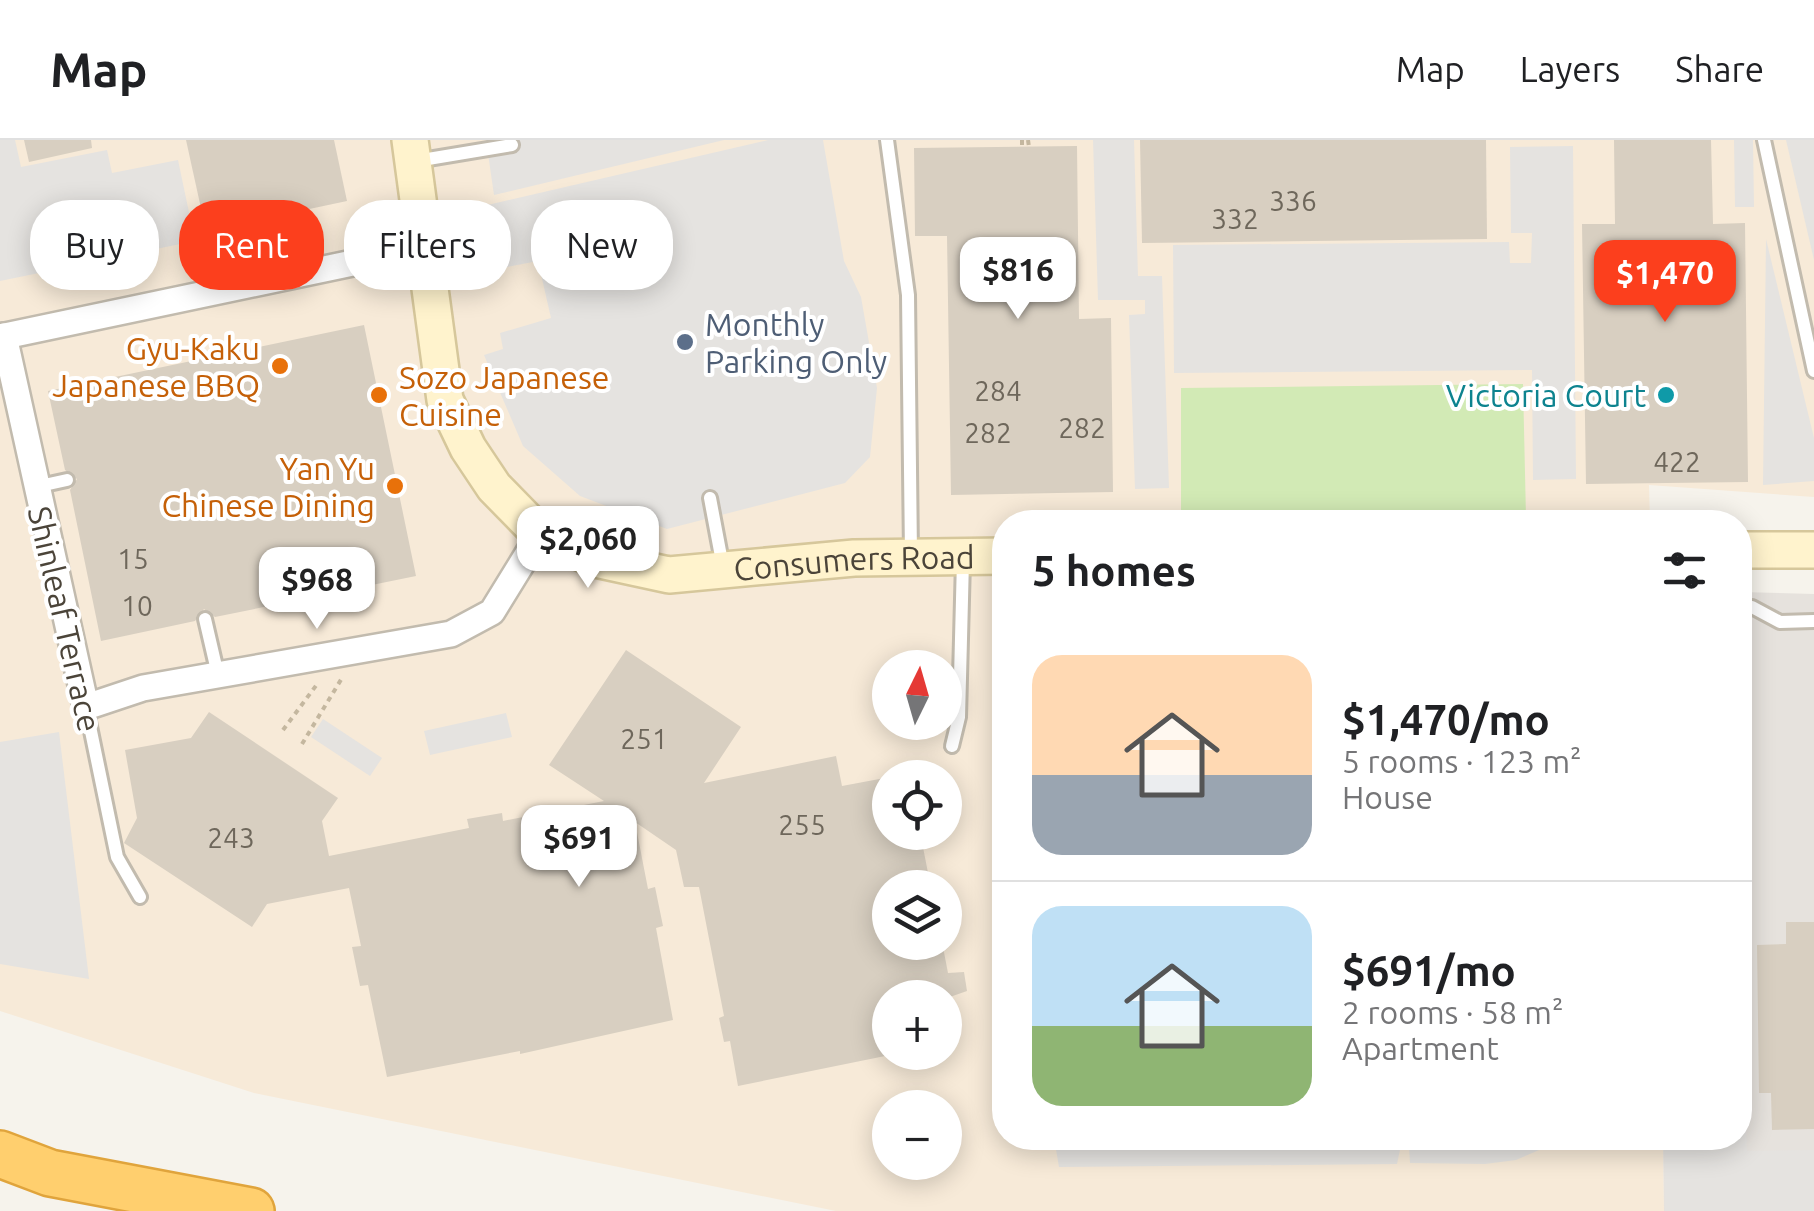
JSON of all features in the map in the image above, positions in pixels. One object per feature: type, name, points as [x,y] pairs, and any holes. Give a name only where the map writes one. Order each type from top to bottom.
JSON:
[{"type":"highway","points":[[0,1154],[50,1174],[251,1211]]},
{"type":"street","name":"Consumers Road","points":[[412,151],[418,200]]},
{"type":"street","points":[[2,336],[344,265]]},
{"type":"street","name":"Consumers Road","points":[[430,290],[445,400],[468,448],[494,487],[540,534],[595,559],[669,576],[854,558],[992,556]]},
{"type":"street","name":"Shinleaf Terrace","points":[[2,336],[86,706]]},
{"type":"street","points":[[86,706],[144,688],[452,634],[492,612],[540,534]]},
{"type":"street","points":[[1752,550],[1814,550]]},
{"type":"lane","points":[[887,140],[908,296],[910,558]]},
{"type":"lane","points":[[1764,140],[1814,371]]},
{"type":"lane","points":[[412,151],[512,145]]},
{"type":"lane","points":[[35,487],[68,480]]},
{"type":"lane","points":[[710,498],[723,570]]},
{"type":"lane","points":[[952,746],[960,718],[963,557]]},
{"type":"lane","points":[[1752,608],[1780,622],[1814,621]]},
{"type":"lane","points":[[205,619],[218,678]]},
{"type":"lane","name":"Shinleaf Terrace","points":[[86,706],[118,857],[140,897]]},
{"type":"path","points":[[302,744],[342,678]]},
{"type":"path","points":[[283,730],[318,683]]},
{"type":"shaded area","points":[[0,140],[1814,140],[1814,497],[1649,485],[1650,510],[992,510],[992,1150],[1663,1150],[1664,1211],[836,1211],[254,1093],[0,1011]]},
{"type":"shaded area","points":[[0,140],[15,140],[21,167],[107,150],[112,173],[178,160],[186,200],[179,200],[179,244],[159,248],[159,200],[30,200],[30,275],[0,281]]},
{"type":"shaded area","points":[[486,140],[724,140],[494,195]]},
{"type":"shaded area","name":"Monthly Parking Only","points":[[768,140],[823,140],[844,261],[861,297],[877,388],[870,457],[845,483],[667,529],[580,496],[523,446],[484,355],[503,349],[500,333],[551,318],[545,290],[673,290],[673,200],[531,200],[531,262],[511,266],[509,200]]},
{"type":"shaded area","points":[[1093,140],[1134,140],[1138,276],[1162,276],[1169,488],[1135,489],[1129,315],[1145,314],[1145,300],[1098,300]]},
{"type":"shaded area","points":[[1734,140],[1753,140],[1754,207],[1735,207]]},
{"type":"shaded area","points":[[1786,140],[1814,140],[1814,260]]},
{"type":"shaded area","points":[[1573,146],[1576,479],[1533,480],[1532,370],[1174,373],[1173,245],[1509,242],[1510,263],[1531,263],[1532,233],[1511,233],[1510,147]]},
{"type":"shaded area","points":[[1766,239],[1814,438],[1814,481],[1763,485]]},
{"type":"shaded area","points":[[1752,592],[1814,594],[1814,1211],[1664,1211],[1663,1150],[1752,1150]]},
{"type":"shaded area","points":[[506,713],[512,737],[430,755],[424,731]]},
{"type":"shaded area","points":[[323,719],[382,758],[370,776],[311,737]]},
{"type":"shaded area","points":[[59,732],[89,979],[0,964],[0,742]]},
{"type":"shaded area","points":[[1056,1150],[1400,1150],[1397,1164],[1059,1167]]},
{"type":"shaded area","points":[[1409,1150],[1539,1150],[1516,1160],[1485,1164],[1410,1163]]},
{"type":"shaded area","points":[[1664,1150],[1814,1150],[1814,1211],[1665,1211]]},
{"type":"green space","points":[[1523,384],[1526,510],[1181,510],[1181,388]]},
{"type":"building","points":[[24,140],[91,140],[92,148],[29,162]]},
{"type":"building","points":[[186,140],[334,140],[347,200],[324,206],[324,200],[199,200]]},
{"type":"building","points":[[1140,140],[1486,140],[1487,239],[1142,243]]},
{"type":"building","points":[[1614,140],[1711,140],[1713,224],[1745,223],[1748,482],[1586,484],[1582,224],[1615,224]]},
{"type":"building","points":[[1077,146],[1079,319],[1111,318],[1113,492],[951,495],[947,236],[915,236],[914,148]]},
{"type":"building","points":[[364,325],[416,576],[215,617],[204,609],[195,621],[101,641],[70,490],[77,479],[65,470],[48,391]]},
{"type":"building","points":[[626,650],[741,727],[704,783],[836,756],[842,786],[872,780],[872,850],[924,850],[927,870],[872,870],[872,960],[945,960],[948,973],[964,972],[967,991],[962,993],[962,980],[872,980],[872,1059],[738,1086],[730,1041],[724,1042],[719,1018],[724,1016],[699,887],[684,887],[676,850],[635,822],[648,889],[655,887],[663,926],[656,928],[673,1020],[520,1054],[387,1077],[368,985],[360,986],[352,947],[361,946],[349,888],[267,904],[252,927],[124,843],[137,818],[125,750],[191,738],[209,712],[338,798],[322,821],[329,856],[469,828],[467,819],[502,813],[503,821],[604,801],[549,765]]},
{"type":"building","points":[[1786,922],[1814,922],[1814,1129],[1772,1130],[1771,1093],[1759,1093],[1757,945],[1786,944]]},
{"type":"place","name":"Monthly Parking Only","points":[[685,342]]},
{"type":"place","name":"Gyu-Kaku Japanese BBQ","points":[[280,366]]},
{"type":"place","name":"Sozo Japanese Cuisine","points":[[379,395]]},
{"type":"place","name":"Victoria Court","points":[[1666,395]]},
{"type":"place","name":"Yan Yu Chinese Dining","points":[[395,486]]}]
